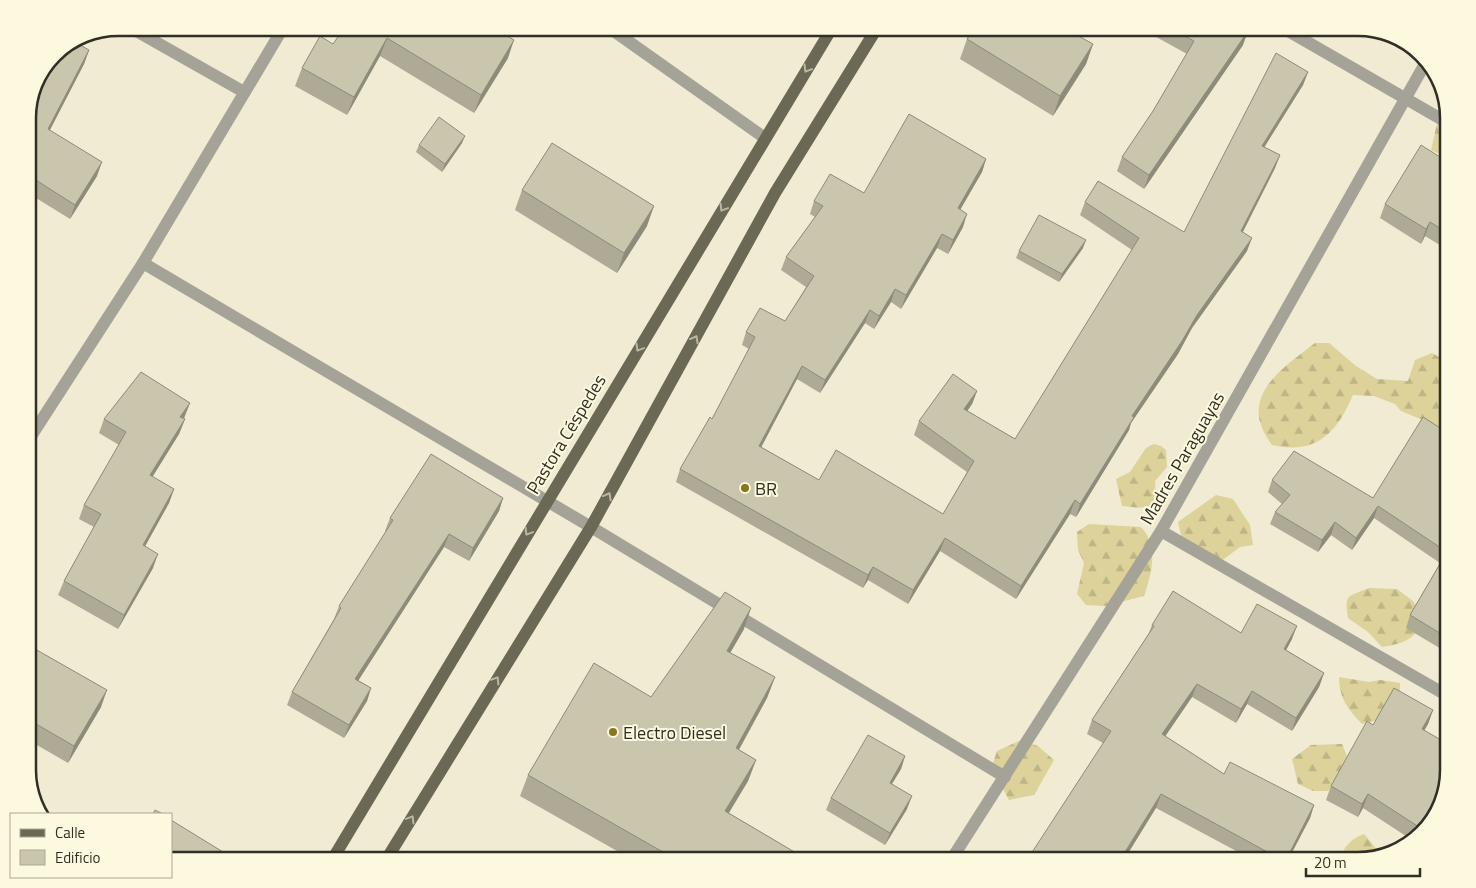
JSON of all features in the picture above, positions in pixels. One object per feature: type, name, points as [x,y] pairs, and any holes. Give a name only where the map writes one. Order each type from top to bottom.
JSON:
[{"type":"main road","name":"Pastora Céspedes","points":[[337,852],[827,36]]},
{"type":"main road","points":[[391,852],[591,528],[775,193],[872,36]]},
{"type":"street","points":[[145,36],[244,92]]},
{"type":"street","points":[[36,429],[143,263],[278,36]]},
{"type":"street","points":[[621,36],[765,138]]},
{"type":"street","points":[[1297,36],[1440,118]]},
{"type":"street","name":"Madres Paraguayas","points":[[956,852],[1161,531],[1423,68]]},
{"type":"street","points":[[143,263],[591,528],[1005,777]]},
{"type":"street","points":[[1161,531],[1440,691]]},
{"type":"green space","points":[[1440,115],[1440,154],[1431,150]]},
{"type":"green space","points":[[1315,343],[1329,343],[1356,366],[1377,379],[1408,381],[1415,360],[1432,353],[1440,358],[1440,427],[1401,411],[1395,404],[1374,396],[1353,395],[1339,421],[1332,431],[1323,438],[1301,447],[1272,445],[1261,425],[1259,412],[1261,399],[1274,377]]},
{"type":"green space","points":[[1154,444],[1166,450],[1167,467],[1155,481],[1155,498],[1149,506],[1138,508],[1122,506],[1116,479],[1130,472],[1146,448]]},
{"type":"green space","points":[[1216,495],[1233,499],[1250,525],[1253,545],[1240,547],[1216,565],[1184,547],[1178,522]]},
{"type":"green space","points":[[1089,524],[1141,527],[1147,534],[1152,551],[1152,560],[1144,596],[1105,606],[1086,605],[1077,594],[1084,563],[1078,550],[1077,532]]},
{"type":"green space","points":[[1369,588],[1397,589],[1413,601],[1426,621],[1407,640],[1382,647],[1368,632],[1348,618],[1347,600],[1349,597]]},
{"type":"green space","points":[[1339,677],[1369,682],[1380,680],[1400,683],[1400,695],[1378,720],[1362,724],[1345,703],[1339,684]]},
{"type":"green space","points":[[1021,740],[1038,746],[1054,760],[1034,795],[1009,800],[998,780],[990,772],[997,751]]},
{"type":"green space","points":[[1342,744],[1347,756],[1334,784],[1328,791],[1313,791],[1298,784],[1292,759],[1311,745]]},
{"type":"green space","points":[[1364,834],[1377,849],[1343,852],[1355,838]]},
{"type":"building","points":[[320,36],[333,44],[338,36],[507,36],[514,40],[481,95],[387,38],[354,97],[302,68]]},
{"type":"building","points":[[969,36],[1078,36],[1093,44],[1060,96],[967,39]]},
{"type":"building","points":[[1185,36],[1245,36],[1149,175],[1122,157],[1153,111],[1194,41]]},
{"type":"building","points":[[81,45],[89,50],[48,129],[102,162],[75,205],[36,180],[36,112],[39,97],[53,68],[64,56]]},
{"type":"building","points":[[1276,53],[1308,72],[1262,146],[1280,155],[1241,231],[1252,238],[1197,315],[1132,416],[1134,417],[1080,504],[1075,500],[1021,586],[945,538],[913,590],[873,567],[868,575],[680,469],[710,417],[712,419],[755,337],[746,332],[760,308],[785,321],[814,276],[786,257],[823,206],[814,201],[830,174],[864,193],[909,114],[986,159],[958,208],[967,214],[953,240],[942,234],[906,295],[895,289],[879,316],[870,310],[825,380],[802,366],[759,446],[819,480],[836,450],[943,514],[974,461],[919,421],[953,374],[977,391],[964,409],[1015,439],[1139,238],[1085,202],[1098,181],[1184,232]]},
{"type":"building","points":[[439,117],[465,136],[445,164],[419,145]]},
{"type":"building","points":[[552,143],[654,206],[624,253],[522,190]]},
{"type":"building","points":[[1421,145],[1440,157],[1440,228],[1430,222],[1426,229],[1385,204]]},
{"type":"building","points":[[1039,215],[1086,240],[1062,274],[1019,251]]},
{"type":"building","points":[[141,372],[190,403],[180,417],[185,419],[150,475],[174,489],[143,545],[158,554],[124,615],[64,581],[101,514],[84,505],[126,432],[104,419]]},
{"type":"building","points":[[1423,417],[1440,428],[1440,547],[1378,506],[1356,538],[1335,522],[1322,540],[1275,512],[1290,495],[1272,480],[1294,451],[1373,498]]},
{"type":"building","points":[[431,454],[503,498],[473,548],[449,534],[355,679],[371,688],[349,725],[292,692],[341,608],[339,606],[393,520],[390,518]]},
{"type":"building","points":[[1440,564],[1440,633],[1410,615]]},
{"type":"building","points":[[1173,591],[1241,633],[1257,604],[1297,626],[1284,649],[1324,673],[1296,718],[1252,691],[1241,709],[1197,684],[1162,734],[1224,774],[1230,762],[1314,805],[1290,852],[1267,852],[1161,794],[1125,852],[1032,852],[1111,731],[1092,720],[1154,626],[1152,625]]},
{"type":"building","points":[[725,592],[751,608],[727,651],[775,677],[736,748],[756,760],[725,811],[794,852],[663,852],[528,775],[594,663],[651,697]]},
{"type":"building","points":[[36,650],[107,690],[74,746],[36,724]]},
{"type":"building","points":[[1394,688],[1433,710],[1422,729],[1440,739],[1439,781],[1434,801],[1418,826],[1368,794],[1362,804],[1331,786],[1367,721],[1373,725]]},
{"type":"building","points":[[868,735],[905,756],[890,783],[912,796],[890,833],[831,798]]},
{"type":"building","points":[[172,821],[223,852],[172,852]]},
{"type":"place","name":"BR","points":[[745,488]]},
{"type":"place","name":"Electro Diesel","points":[[613,732]]}]
